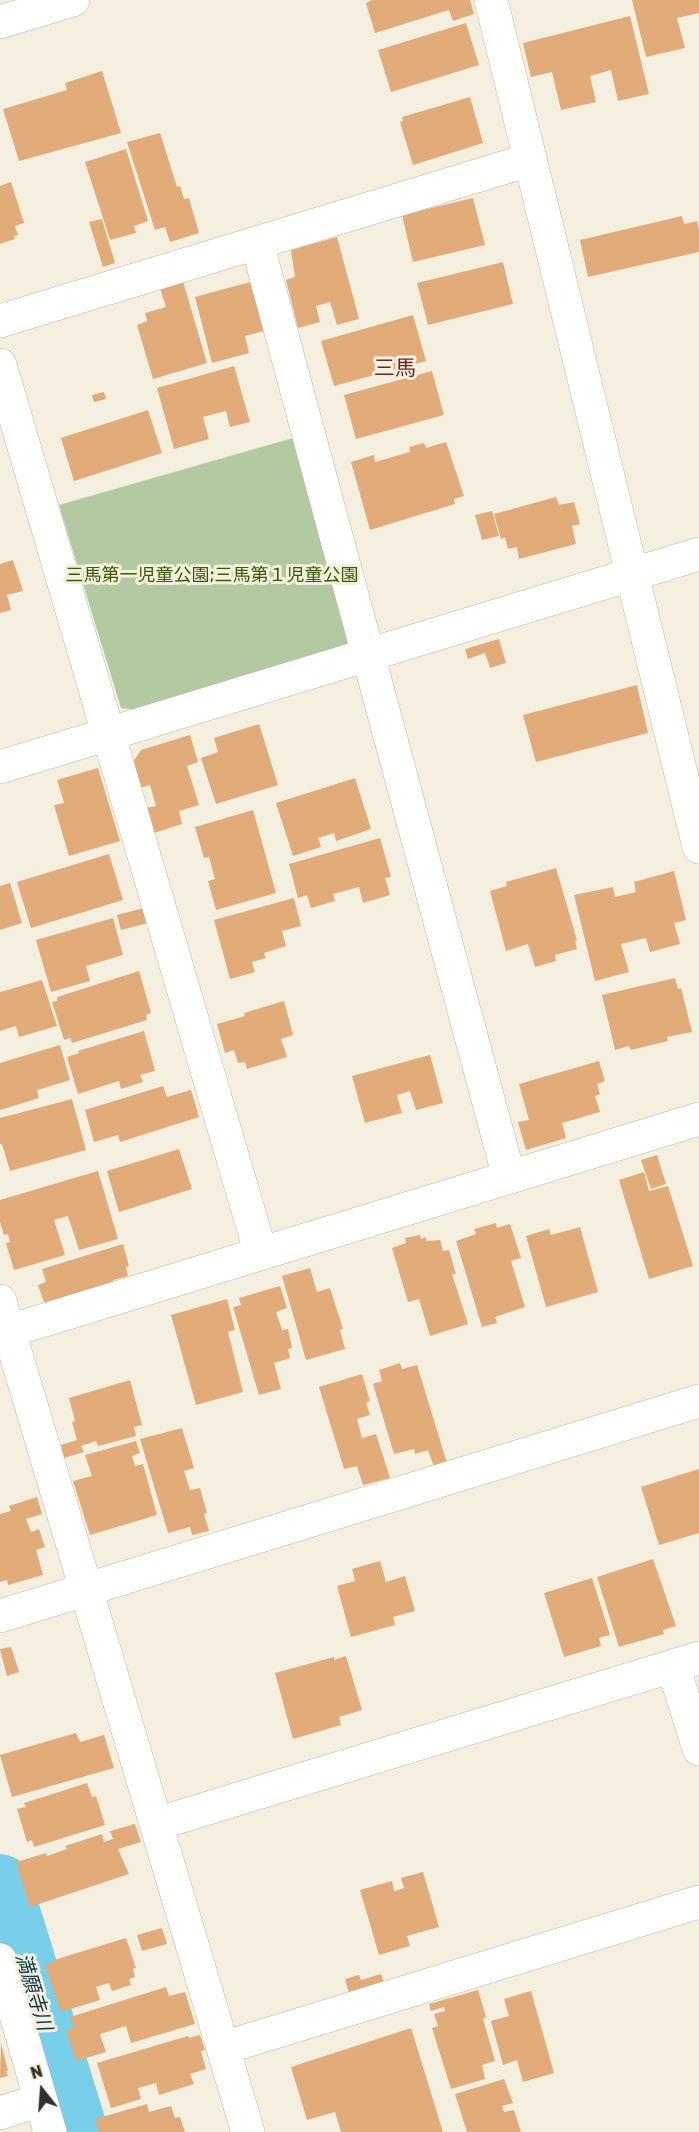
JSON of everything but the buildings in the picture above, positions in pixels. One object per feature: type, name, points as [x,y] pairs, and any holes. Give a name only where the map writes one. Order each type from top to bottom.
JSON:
[{"type":"street","points":[[0,22],[73,0]]},
{"type":"street","points":[[491,0],[699,847]]},
{"type":"street","points":[[0,321],[529,160]]},
{"type":"street","points":[[257,243],[509,1177]]},
{"type":"street","points":[[0,365],[261,1254]]},
{"type":"street","points":[[0,767],[699,554]]},
{"type":"street","points":[[248,2132],[4,1316],[261,1254],[699,1119]]},
{"type":"street","points":[[0,1616],[699,1401]]},
{"type":"street","points":[[156,1824],[686,1662],[699,1749]]},
{"type":"street","points":[[223,2048],[699,1902]]},
{"type":"street","points":[[0,1960],[50,2132]]},
{"type":"street","points":[[0,2113],[40,2100]]},
{"type":"green space","name":"三馬第一児童公園;三馬第１児童公園","points":[[293,438],[359,651],[141,710],[121,708],[59,505]]},
{"type":"waterway","name":"満願寺川","points":[[0,1886],[76,2132]]},
{"type":"district","name":"三馬","points":[[395,369]]}]
